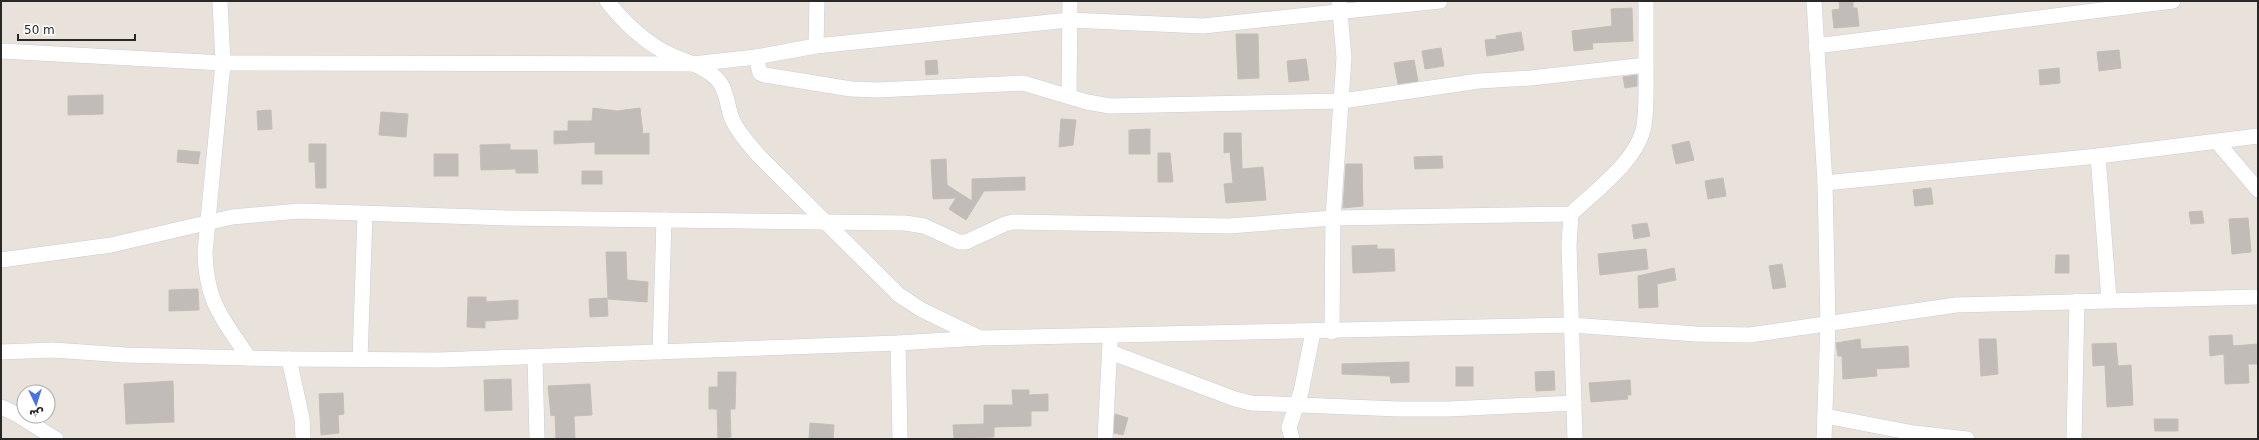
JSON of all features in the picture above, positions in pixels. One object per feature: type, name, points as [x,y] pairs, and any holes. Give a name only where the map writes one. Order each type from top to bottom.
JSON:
[{"type":"street","points":[[220,1],[223,63],[205,252],[206,277],[209,292],[216,307],[249,358]]},
{"type":"street","points":[[607,1],[623,20],[644,39],[664,52],[705,69],[718,80],[724,92],[732,119],[742,136],[759,156],[899,295],[922,310],[980,338]]},
{"type":"street","points":[[816,46],[817,1]]},
{"type":"street","points":[[1069,96],[1070,1]]},
{"type":"street","points":[[1,51],[223,63],[693,64],[756,57],[816,46],[1069,20],[1203,26],[1339,6],[1440,1]]},
{"type":"street","points":[[1575,439],[1569,245],[1571,214],[1628,159],[1640,140],[1644,126],[1646,1]]},
{"type":"street","points":[[1814,1],[1825,183],[1828,323],[1824,439]]},
{"type":"street","points":[[1816,46],[2127,4],[2173,1]]},
{"type":"street","points":[[1332,332],[1333,218],[1344,58],[1339,6]]},
{"type":"street","points":[[756,57],[760,72],[765,75],[827,86],[878,90],[1023,83],[1086,102],[1125,106],[1342,101],[1479,81],[1531,78],[1646,65]]},
{"type":"street","points":[[1825,183],[2098,156],[2258,136]]},
{"type":"street","points":[[2218,142],[2258,190]]},
{"type":"street","points":[[2098,156],[2109,300]]},
{"type":"street","points":[[1,260],[111,245],[209,222],[264,212],[300,211],[365,214],[916,224],[959,242],[966,242],[1005,224],[1013,222],[1229,226],[1333,218],[1571,214]]},
{"type":"street","points":[[360,359],[365,214]]},
{"type":"street","points":[[660,352],[664,220]]},
{"type":"street","points":[[1,352],[53,350],[125,355],[289,359],[440,360],[898,343],[980,338],[1332,332],[1571,325],[1696,334],[1750,335],[1956,305],[2258,296]]},
{"type":"street","points":[[2074,439],[2078,301]]},
{"type":"street","points":[[1292,439],[1289,427],[1297,404],[1313,332]]},
{"type":"street","points":[[1105,439],[1111,336]]},
{"type":"street","points":[[898,343],[900,439]]},
{"type":"street","points":[[1110,352],[1235,399],[1260,404],[1297,404],[1398,409],[1449,409],[1574,403]]},
{"type":"street","points":[[536,357],[537,439]]},
{"type":"street","points":[[289,359],[302,418],[303,439]]},
{"type":"street","points":[[1,407],[16,414],[56,439]]},
{"type":"street","points":[[1825,416],[1914,433],[1967,439]]},
{"type":"building","points":[[1839,1],[1853,1],[1853,8],[1857,8],[1859,26],[1834,28],[1832,10],[1840,9]]},
{"type":"building","points":[[1632,8],[1633,41],[1592,43],[1593,49],[1574,51],[1572,31],[1612,26],[1611,9]]},
{"type":"building","points":[[1521,32],[1524,50],[1487,56],[1485,40],[1497,39],[1496,36]]},
{"type":"building","points":[[1236,34],[1258,34],[1259,78],[1238,79]]},
{"type":"building","points":[[1441,48],[1444,66],[1425,69],[1422,51]]},
{"type":"building","points":[[2119,50],[2121,68],[2099,71],[2097,52]]},
{"type":"building","points":[[1306,59],[1309,80],[1289,82],[1287,61]]},
{"type":"building","points":[[937,60],[938,74],[926,75],[925,61]]},
{"type":"building","points":[[1414,60],[1418,81],[1398,84],[1394,63]]},
{"type":"building","points":[[2059,68],[2060,83],[2040,85],[2039,70]]},
{"type":"building","points":[[1637,75],[1637,86],[1625,88],[1623,77]]},
{"type":"building","points":[[103,95],[103,114],[68,115],[68,96]]},
{"type":"building","points":[[593,108],[617,111],[640,108],[643,134],[649,133],[649,154],[595,154],[595,142],[554,144],[554,131],[568,131],[568,121],[592,121]]},
{"type":"building","points":[[271,110],[272,129],[258,130],[257,111]]},
{"type":"building","points":[[381,112],[408,114],[406,137],[379,135]]},
{"type":"building","points":[[1061,119],[1076,120],[1073,145],[1059,147]]},
{"type":"building","points":[[1150,129],[1150,154],[1129,154],[1129,130]]},
{"type":"building","points":[[1224,133],[1241,133],[1242,169],[1263,167],[1266,200],[1226,203],[1224,184],[1233,183],[1230,152],[1224,153]]},
{"type":"building","points":[[1689,141],[1694,160],[1676,164],[1672,145]]},
{"type":"building","points":[[309,144],[326,144],[326,188],[316,188],[315,162],[309,162]]},
{"type":"building","points":[[510,144],[510,150],[537,150],[538,173],[516,173],[516,169],[481,170],[480,145]]},
{"type":"building","points":[[178,150],[200,152],[198,164],[177,162]]},
{"type":"building","points":[[1158,153],[1170,153],[1173,182],[1158,182]]},
{"type":"building","points":[[434,154],[458,154],[458,176],[434,176]]},
{"type":"building","points":[[1442,156],[1443,168],[1415,169],[1414,157]]},
{"type":"building","points":[[946,159],[947,185],[972,201],[972,179],[1025,177],[1025,190],[984,191],[966,220],[949,209],[956,198],[933,199],[931,160]]},
{"type":"building","points":[[1346,164],[1362,164],[1363,206],[1343,208]]},
{"type":"building","points":[[582,171],[602,171],[602,184],[582,184]]},
{"type":"building","points":[[1723,178],[1726,196],[1708,199],[1705,181]]},
{"type":"building","points":[[1931,188],[1933,204],[1915,206],[1913,190]]},
{"type":"building","points":[[2202,211],[2204,223],[2191,224],[2189,212]]},
{"type":"building","points":[[2248,218],[2251,252],[2232,254],[2229,219]]},
{"type":"building","points":[[1647,223],[1650,236],[1634,239],[1632,225]]},
{"type":"building","points":[[1377,245],[1377,249],[1394,249],[1395,271],[1353,273],[1352,246]]},
{"type":"building","points":[[1646,249],[1648,269],[1600,275],[1598,254]]},
{"type":"building","points":[[606,252],[626,252],[627,280],[648,282],[647,302],[608,299]]},
{"type":"building","points":[[2056,255],[2069,255],[2069,273],[2055,273]]},
{"type":"building","points":[[1782,264],[1786,287],[1773,289],[1769,266]]},
{"type":"building","points":[[1674,268],[1676,280],[1657,284],[1658,307],[1639,308],[1638,276]]},
{"type":"building","points":[[198,289],[199,310],[169,311],[169,290]]},
{"type":"building","points":[[468,297],[486,297],[486,302],[518,300],[518,319],[485,321],[485,328],[467,327]]},
{"type":"building","points":[[607,298],[608,316],[590,317],[589,299]]},
{"type":"building","points":[[2232,335],[2233,346],[2258,344],[2258,364],[2248,364],[2249,383],[2225,384],[2224,354],[2210,356],[2209,336]]},
{"type":"building","points":[[1860,339],[1861,349],[1908,346],[1909,367],[1876,369],[1877,376],[1843,379],[1842,356],[1838,356],[1836,343]]},
{"type":"building","points":[[1979,339],[1996,339],[1998,374],[1981,376]]},
{"type":"building","points":[[2116,343],[2118,366],[2131,365],[2133,405],[2107,407],[2105,365],[2093,366],[2092,344]]},
{"type":"building","points":[[1409,362],[1409,382],[1391,383],[1390,376],[1342,374],[1342,364]]},
{"type":"building","points":[[1456,367],[1473,367],[1473,386],[1456,386]]},
{"type":"building","points":[[1554,371],[1555,390],[1536,391],[1535,372]]},
{"type":"building","points":[[718,372],[736,372],[735,409],[730,409],[731,437],[718,438],[717,409],[709,409],[709,387],[718,387]]},
{"type":"building","points":[[511,379],[512,410],[485,411],[484,380]]},
{"type":"building","points":[[1630,380],[1631,395],[1627,395],[1628,399],[1591,402],[1589,383]]},
{"type":"building","points":[[173,381],[174,422],[126,424],[124,384]]},
{"type":"building","points":[[590,384],[592,415],[574,416],[575,439],[556,439],[555,415],[551,416],[548,386]]},
{"type":"building","points":[[1012,390],[1029,390],[1029,395],[1048,394],[1048,411],[1031,411],[1031,426],[994,427],[994,437],[954,438],[953,425],[984,424],[984,405],[1013,405]]},
{"type":"building","points":[[343,393],[344,414],[338,415],[339,433],[321,435],[319,394]]},
{"type":"building","points":[[1115,414],[1128,418],[1123,435],[1114,433]]},
{"type":"building","points":[[2154,419],[2178,419],[2178,431],[2155,431]]},
{"type":"building","points":[[810,423],[834,425],[833,439],[809,439]]}]
